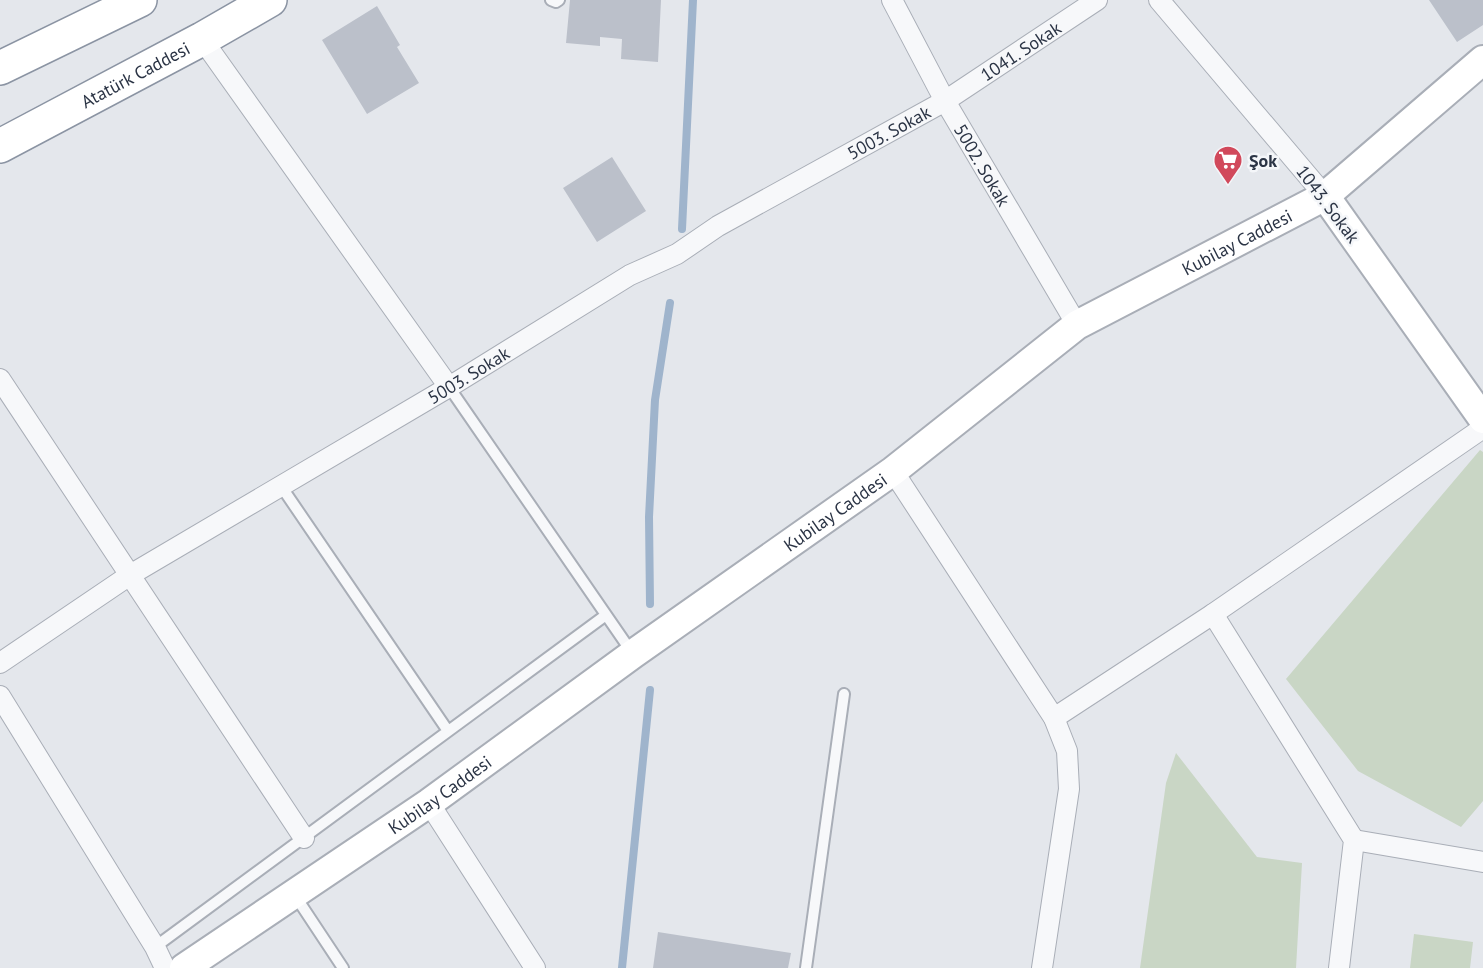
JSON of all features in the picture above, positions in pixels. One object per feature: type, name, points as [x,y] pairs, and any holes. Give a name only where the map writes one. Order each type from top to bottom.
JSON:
[{"type":"highway","points":[[0,68],[140,0]]},
{"type":"highway","name":"Atatürk Caddesi","points":[[0,146],[202,39],[270,0]]},
{"type":"street","name":"5002. Sokak","points":[[892,0],[945,101],[1077,325]]},
{"type":"street","name":"1041. Sokak","points":[[945,101],[1097,0]]},
{"type":"street","name":"1043. Sokak","points":[[1159,0],[1324,196],[1483,419]]},
{"type":"street","points":[[202,39],[449,387]]},
{"type":"street","name":"Kubilay Caddesi","points":[[184,968],[429,802],[633,654],[893,471],[1077,325],[1324,196],[1483,60]]},
{"type":"street","name":"5003. Sokak","points":[[0,663],[130,576],[449,387],[630,275],[677,254],[718,226],[945,101]]},
{"type":"street","points":[[0,378],[304,838]]},
{"type":"street","points":[[1054,718],[1213,614],[1483,428]]},
{"type":"street","points":[[893,471],[1054,718],[1068,751],[1069,789],[1042,968]]},
{"type":"street","points":[[1213,614],[1354,840],[1339,968]]},
{"type":"street","points":[[0,696],[155,947],[165,968]]},
{"type":"street","points":[[429,802],[535,968]]},
{"type":"street","points":[[1354,840],[1483,862]]},
{"type":"lane","points":[[551,0],[556,2],[559,0]]},
{"type":"lane","points":[[449,387],[633,654]]},
{"type":"lane","points":[[281,486],[448,731]]},
{"type":"lane","points":[[155,947],[606,615]]},
{"type":"lane","points":[[806,968],[844,694]]},
{"type":"lane","points":[[294,894],[343,968]]},
{"type":"green space","points":[[1480,450],[1483,452],[1483,801],[1461,827],[1358,771],[1286,679]]},
{"type":"green space","points":[[1176,753],[1257,857],[1302,863],[1296,968],[1140,968],[1166,783]]},
{"type":"green space","points":[[1414,934],[1473,942],[1470,968],[1410,968]]},
{"type":"building","points":[[570,0],[661,0],[658,62],[621,59],[622,39],[600,37],[600,46],[566,43]]},
{"type":"building","points":[[1429,0],[1483,0],[1483,25],[1457,42]]},
{"type":"building","points":[[377,6],[400,45],[397,47],[419,83],[367,114],[322,40]]},
{"type":"building","points":[[612,157],[646,211],[597,242],[563,188]]},
{"type":"building","points":[[658,932],[791,953],[788,968],[653,968]]},
{"type":"waterway","points":[[682,229],[693,0]]},
{"type":"waterway","points":[[650,604],[649,517],[655,400],[670,303]]},
{"type":"waterway","points":[[622,968],[650,690]]},
{"type":"place","name":"Şok","points":[[1228,186]]}]
